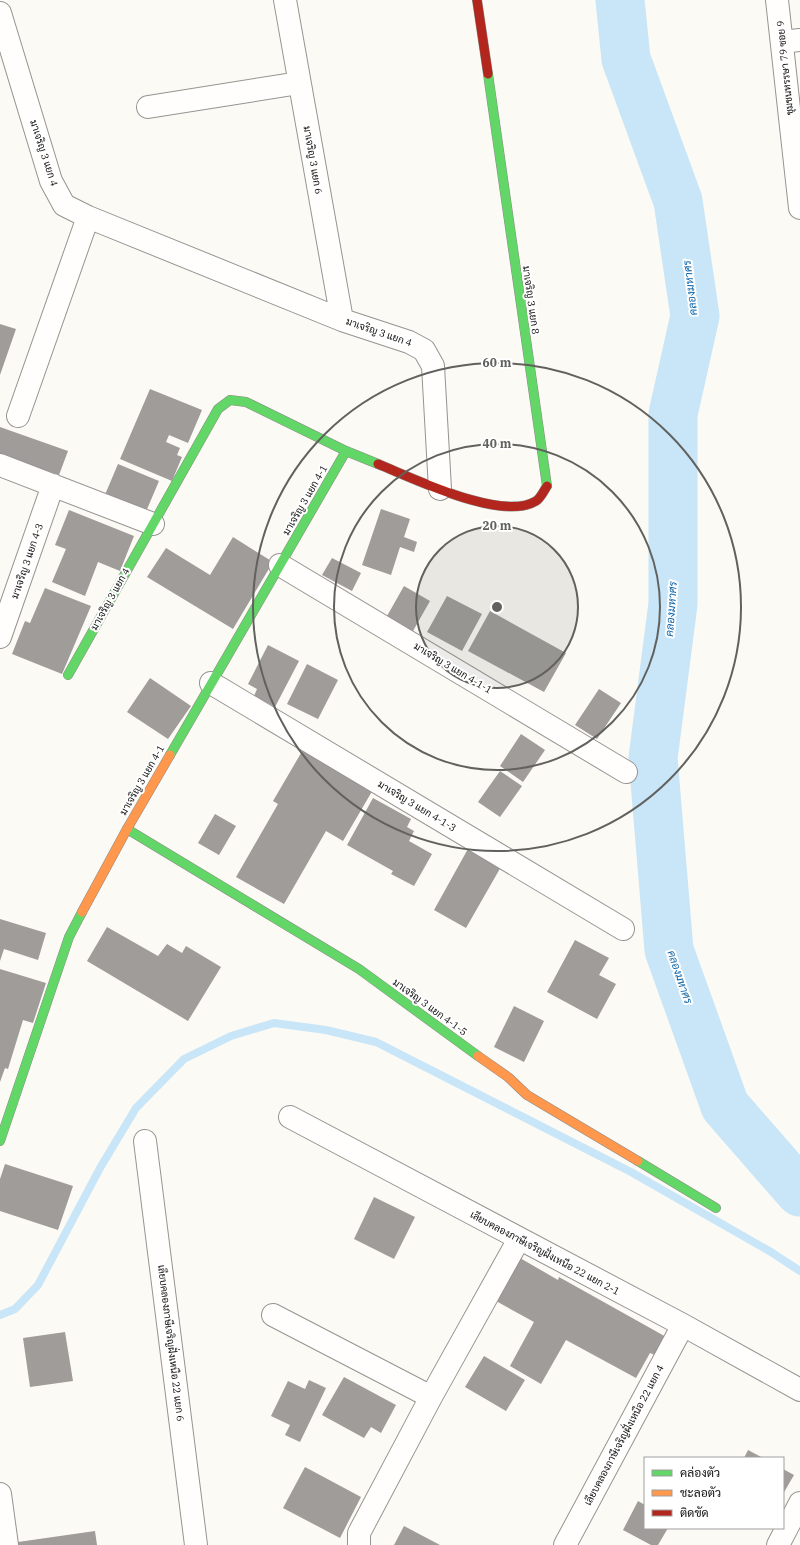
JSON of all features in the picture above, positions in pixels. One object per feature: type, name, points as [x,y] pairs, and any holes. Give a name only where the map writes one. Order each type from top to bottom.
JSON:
[{"type":"street","name":"มาเจริญ 3 แยก 6","points":[[285,0],[342,320]]},
{"type":"street","name":"มาเจริญ 3 แยก 8","points":[[440,489],[482,503],[514,508],[537,501],[547,486],[477,0]]},
{"type":"street","name":"ชุมชนหรรษา 79 ซอย 9","points":[[777,0],[791,41],[800,208]]},
{"type":"street","name":"มาเจริญ 3 แยก 4","points":[[0,13],[51,181],[64,205],[88,218],[342,320],[409,342],[424,350],[434,366],[440,489],[346,451],[246,402],[230,400],[218,410],[152,524],[68,675]]},
{"type":"street","points":[[148,107],[299,83]]},
{"type":"street","points":[[18,416],[88,218]]},
{"type":"street","name":"มาเจริญ 3 แยก 4-1","points":[[0,1141],[69,936],[127,829],[346,451]]},
{"type":"street","points":[[0,465],[152,524]]},
{"type":"street","name":"มาเจริญ 3 แยก 4-3","points":[[0,637],[53,485]]},
{"type":"street","name":"มาเจริญ 3 แยก 4-1-1","points":[[280,565],[626,772]]},
{"type":"street","name":"มาเจริญ 3 แยก 4-1-3","points":[[211,683],[623,928]]},
{"type":"street","name":"มาเจริญ 3 แยก 4-1-5","points":[[127,829],[359,969],[508,1077],[527,1095],[716,1208]]},
{"type":"street","name":"เลียบคลองภาษีเจริญฝั่งเหนือ 22 แยก 2-1","points":[[290,1117],[682,1325],[800,1390]]},
{"type":"street","name":"เลียบคลองภาษีเจริญฝั่งเหนือ 22 แยก 6","points":[[145,1140],[196,1545]]},
{"type":"street","points":[[359,1545],[359,1533],[431,1397],[519,1239]]},
{"type":"street","points":[[273,1315],[431,1397]]},
{"type":"street","name":"เลียบคลองภาษีเจริญฝั่งเหนือ 22 แยก 4","points":[[564,1545],[682,1325]]},
{"type":"street","points":[[0,1494],[6,1545]]},
{"type":"street","points":[[778,1545],[800,1503]]},
{"type":"building","points":[[0,324],[16,329],[0,375]]},
{"type":"building","points":[[150,389],[202,410],[188,443],[169,435],[166,442],[180,448],[177,455],[182,457],[172,481],[120,459]]},
{"type":"building","points":[[0,427],[68,451],[59,475],[0,454]]},
{"type":"building","points":[[118,464],[159,481],[145,514],[104,497]]},
{"type":"building","points":[[381,509],[410,519],[404,537],[417,542],[414,552],[400,547],[391,575],[362,565]]},
{"type":"building","points":[[69,510],[134,536],[120,571],[98,562],[85,596],[52,582],[66,549],[55,545]]},
{"type":"building","points":[[233,537],[273,562],[233,629],[147,577],[166,548],[210,575]]},
{"type":"building","points":[[332,558],[361,573],[352,591],[322,575]]},
{"type":"building","points":[[404,586],[430,601],[413,631],[387,616]]},
{"type":"building","points":[[45,588],[91,606],[62,674],[12,654],[25,621],[30,623]]},
{"type":"building","points":[[447,596],[482,614],[462,651],[427,632]]},
{"type":"building","points":[[490,611],[566,653],[544,692],[468,651]]},
{"type":"building","points":[[268,645],[299,661],[275,707],[254,696],[257,689],[248,684]]},
{"type":"building","points":[[307,664],[338,680],[318,719],[287,704]]},
{"type":"building","points":[[150,678],[191,706],[168,739],[127,712]]},
{"type":"building","points":[[599,689],[621,703],[597,739],[575,725]]},
{"type":"building","points":[[521,734],[545,750],[523,782],[500,766]]},
{"type":"building","points":[[304,748],[374,788],[343,841],[326,831],[284,904],[236,877],[278,804],[273,801]]},
{"type":"building","points":[[500,771],[522,786],[500,817],[478,802]]},
{"type":"building","points":[[373,798],[411,819],[407,827],[414,831],[409,841],[432,854],[414,886],[391,874],[393,871],[347,845]]},
{"type":"building","points":[[215,814],[236,826],[219,855],[198,843]]},
{"type":"building","points":[[469,847],[502,865],[466,928],[434,910]]},
{"type":"building","points":[[0,919],[46,933],[38,960],[4,949],[0,961]]},
{"type":"building","points":[[107,927],[158,956],[167,944],[182,953],[186,946],[221,967],[188,1021],[87,961]]},
{"type":"building","points":[[575,940],[609,958],[599,975],[616,984],[597,1019],[547,992]]},
{"type":"building","points":[[0,969],[46,983],[33,1023],[23,1020],[8,1069],[5,1068],[0,1082]]},
{"type":"building","points":[[514,1006],[544,1021],[524,1062],[494,1047]]},
{"type":"building","points":[[5,1164],[73,1186],[58,1230],[0,1211],[0,1179]]},
{"type":"building","points":[[374,1197],[415,1217],[394,1259],[354,1239]]},
{"type":"building","points":[[520,1258],[558,1280],[559,1277],[668,1338],[657,1356],[650,1353],[636,1378],[566,1340],[541,1384],[510,1366],[534,1322],[496,1301]]},
{"type":"building","points":[[65,1332],[73,1381],[30,1387],[23,1338]]},
{"type":"building","points":[[484,1356],[525,1380],[506,1411],[465,1387]]},
{"type":"building","points":[[344,1377],[396,1405],[381,1433],[371,1427],[364,1438],[322,1415]]},
{"type":"building","points":[[309,1380],[326,1388],[300,1442],[285,1435],[290,1425],[271,1416],[288,1381],[305,1389]]},
{"type":"building","points":[[748,1450],[761,1457],[744,1457]]},
{"type":"building","points":[[305,1467],[361,1497],[340,1538],[283,1508]]},
{"type":"building","points":[[784,1470],[794,1475],[784,1492]]},
{"type":"building","points":[[638,1501],[644,1504],[644,1529],[667,1529],[658,1545],[651,1545],[623,1530]]},
{"type":"building","points":[[404,1526],[440,1545],[394,1545]]},
{"type":"building","points":[[95,1531],[97,1545],[18,1545],[18,1542]]},
{"type":"waterway","name":"คลองมหาศร","points":[[620,0],[626,59],[678,201],[695,316],[673,414],[673,604],[653,758],[669,950],[725,1106],[800,1192]]},
{"type":"waterway","points":[[0,1315],[15,1309],[38,1285],[100,1168],[136,1108],[184,1059],[231,1036],[274,1023],[326,1030],[376,1042],[631,1172],[771,1252],[800,1271]]},
{"type":"traffic: fast","points":[[488,74],[547,486]]},
{"type":"traffic: fast","points":[[68,675],[218,409],[230,400],[246,402],[346,451],[378,464]]},
{"type":"traffic: fast","points":[[170,755],[346,451]]},
{"type":"traffic: fast","points":[[127,829],[359,969],[478,1056]]},
{"type":"traffic: fast","points":[[0,1141],[69,937],[82,912]]},
{"type":"traffic: fast","points":[[638,1161],[716,1208]]},
{"type":"traffic: slow","points":[[82,912],[127,829],[170,755]]},
{"type":"traffic: slow","points":[[478,1056],[508,1077],[527,1095],[638,1161]]},
{"type":"traffic: jam","points":[[477,0],[488,74]]},
{"type":"traffic: jam","points":[[378,464],[457,496],[502,506],[521,506],[536,501],[547,486]]}]
